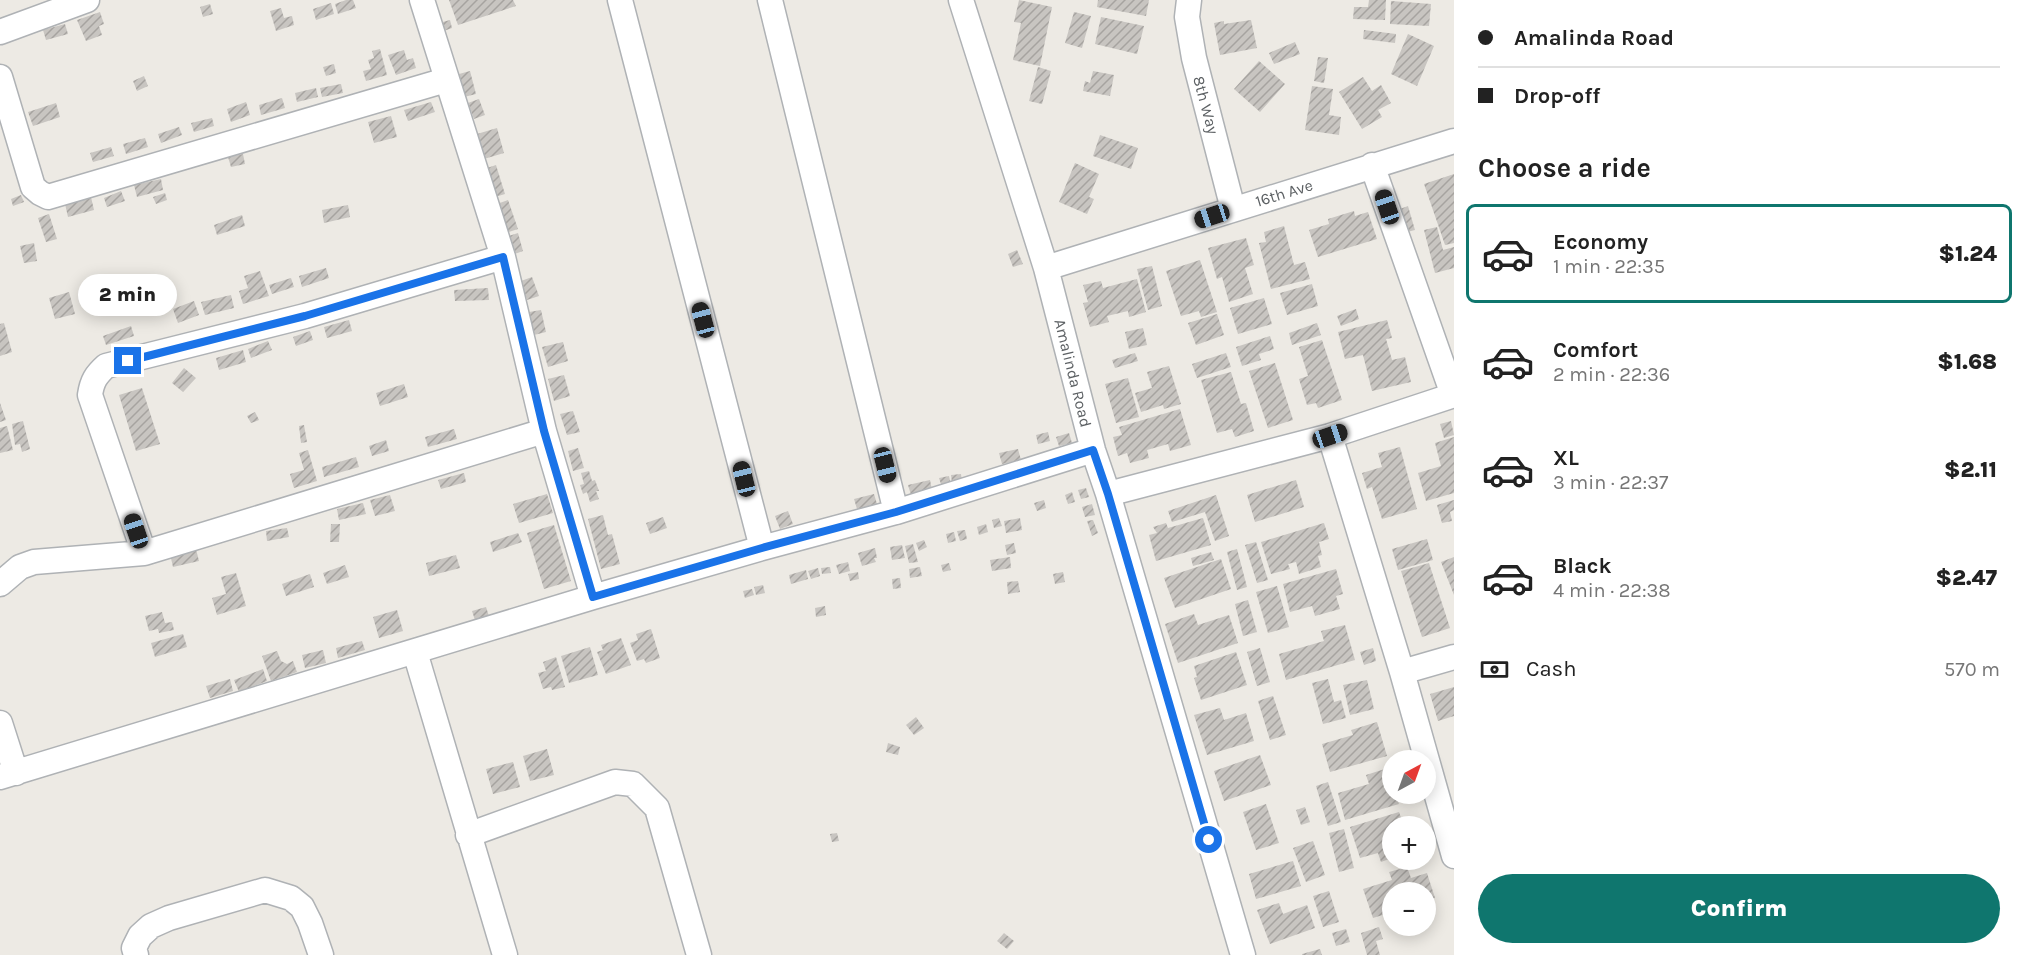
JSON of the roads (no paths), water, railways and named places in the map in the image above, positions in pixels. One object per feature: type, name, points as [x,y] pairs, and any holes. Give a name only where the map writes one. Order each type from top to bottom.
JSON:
[{"type":"street","points":[[0,32],[87,0]]},
{"type":"street","points":[[422,0],[503,257],[544,431],[593,597]]},
{"type":"street","points":[[620,0],[762,548]]},
{"type":"street","points":[[770,0],[896,512]]},
{"type":"street","name":"Amalinda Road","points":[[961,0],[1046,268],[1093,450],[1108,494],[1243,955]]},
{"type":"street","name":"8th Way","points":[[1189,0],[1187,17],[1194,58],[1233,209]]},
{"type":"street","points":[[0,77],[33,187],[48,197],[446,80]]},
{"type":"street","name":"16th Ave","points":[[1046,268],[1454,141]]},
{"type":"street","points":[[1108,494],[1330,436],[1454,395],[1372,165]]},
{"type":"street","points":[[144,553],[90,395],[96,374],[106,366],[305,316],[503,257]]},
{"type":"street","points":[[0,584],[20,567],[34,562],[144,553],[544,431]]},
{"type":"street","points":[[1330,436],[1402,672],[1454,856]]},
{"type":"street","points":[[0,723],[8,775],[593,597],[896,512],[1093,450]]},
{"type":"street","points":[[415,652],[505,955]]},
{"type":"street","points":[[1402,672],[1454,657]]},
{"type":"street","points":[[468,835],[615,782],[633,784],[657,808],[699,955]]},
{"type":"street","points":[[136,955],[134,948],[140,936],[151,926],[169,918],[265,890],[291,898],[302,907],[321,955]]}]
